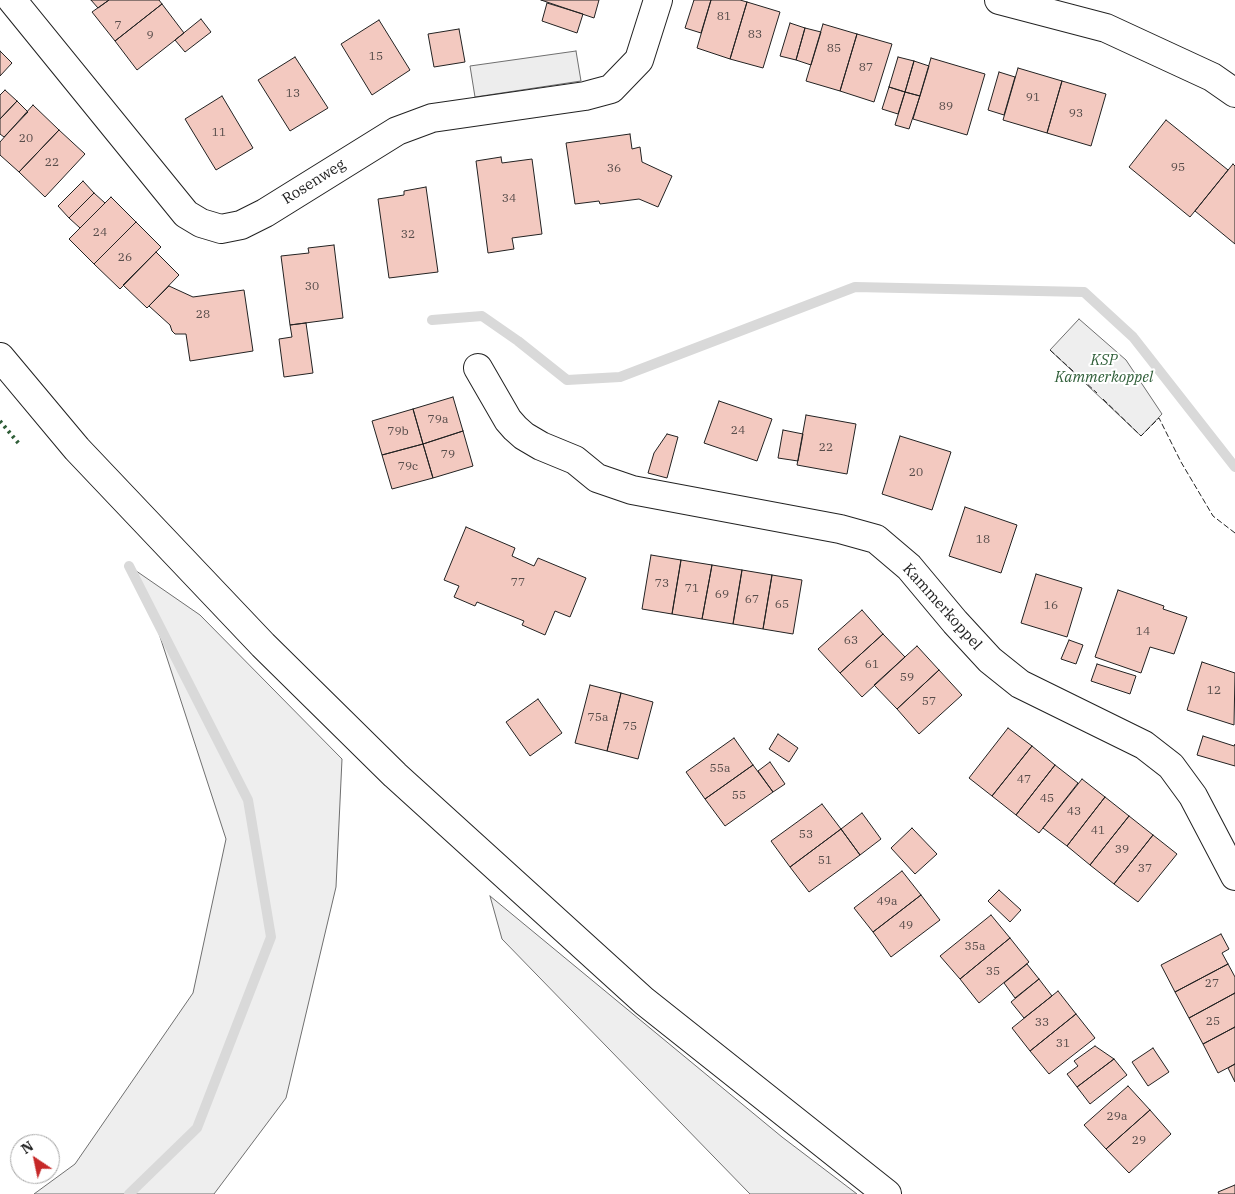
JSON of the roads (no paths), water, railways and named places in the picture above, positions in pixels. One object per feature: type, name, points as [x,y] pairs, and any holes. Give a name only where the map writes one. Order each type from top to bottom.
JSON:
[{"type":"street","name":"Rosenweg","points":[[12,0],[186,214],[201,223],[221,229],[241,225],[265,213],[397,131],[432,118],[585,96],[611,89],[639,60],[658,0]]},
{"type":"street","points":[[999,0],[1106,28],[1212,77],[1235,93]]},
{"type":"street","points":[[0,357],[77,449],[263,645],[395,775],[644,1001],[887,1194]]},
{"type":"street","name":"Kammerkoppel","points":[[478,368],[508,420],[515,428],[541,446],[575,460],[597,478],[632,490],[840,529],[876,539],[909,567],[990,660],[1020,684],[1144,745],[1171,766],[1193,796],[1235,876]]},
{"type":"waterway","points":[[432,320],[482,316],[518,341],[567,380],[620,377],[855,287],[1084,292],[1133,337],[1235,467]]},
{"type":"waterway","points":[[129,566],[248,800],[271,937],[197,1128],[129,1194]]},
{"type":"park label","name":"KSP Kammerkoppel","points":[[1104,370]]}]
